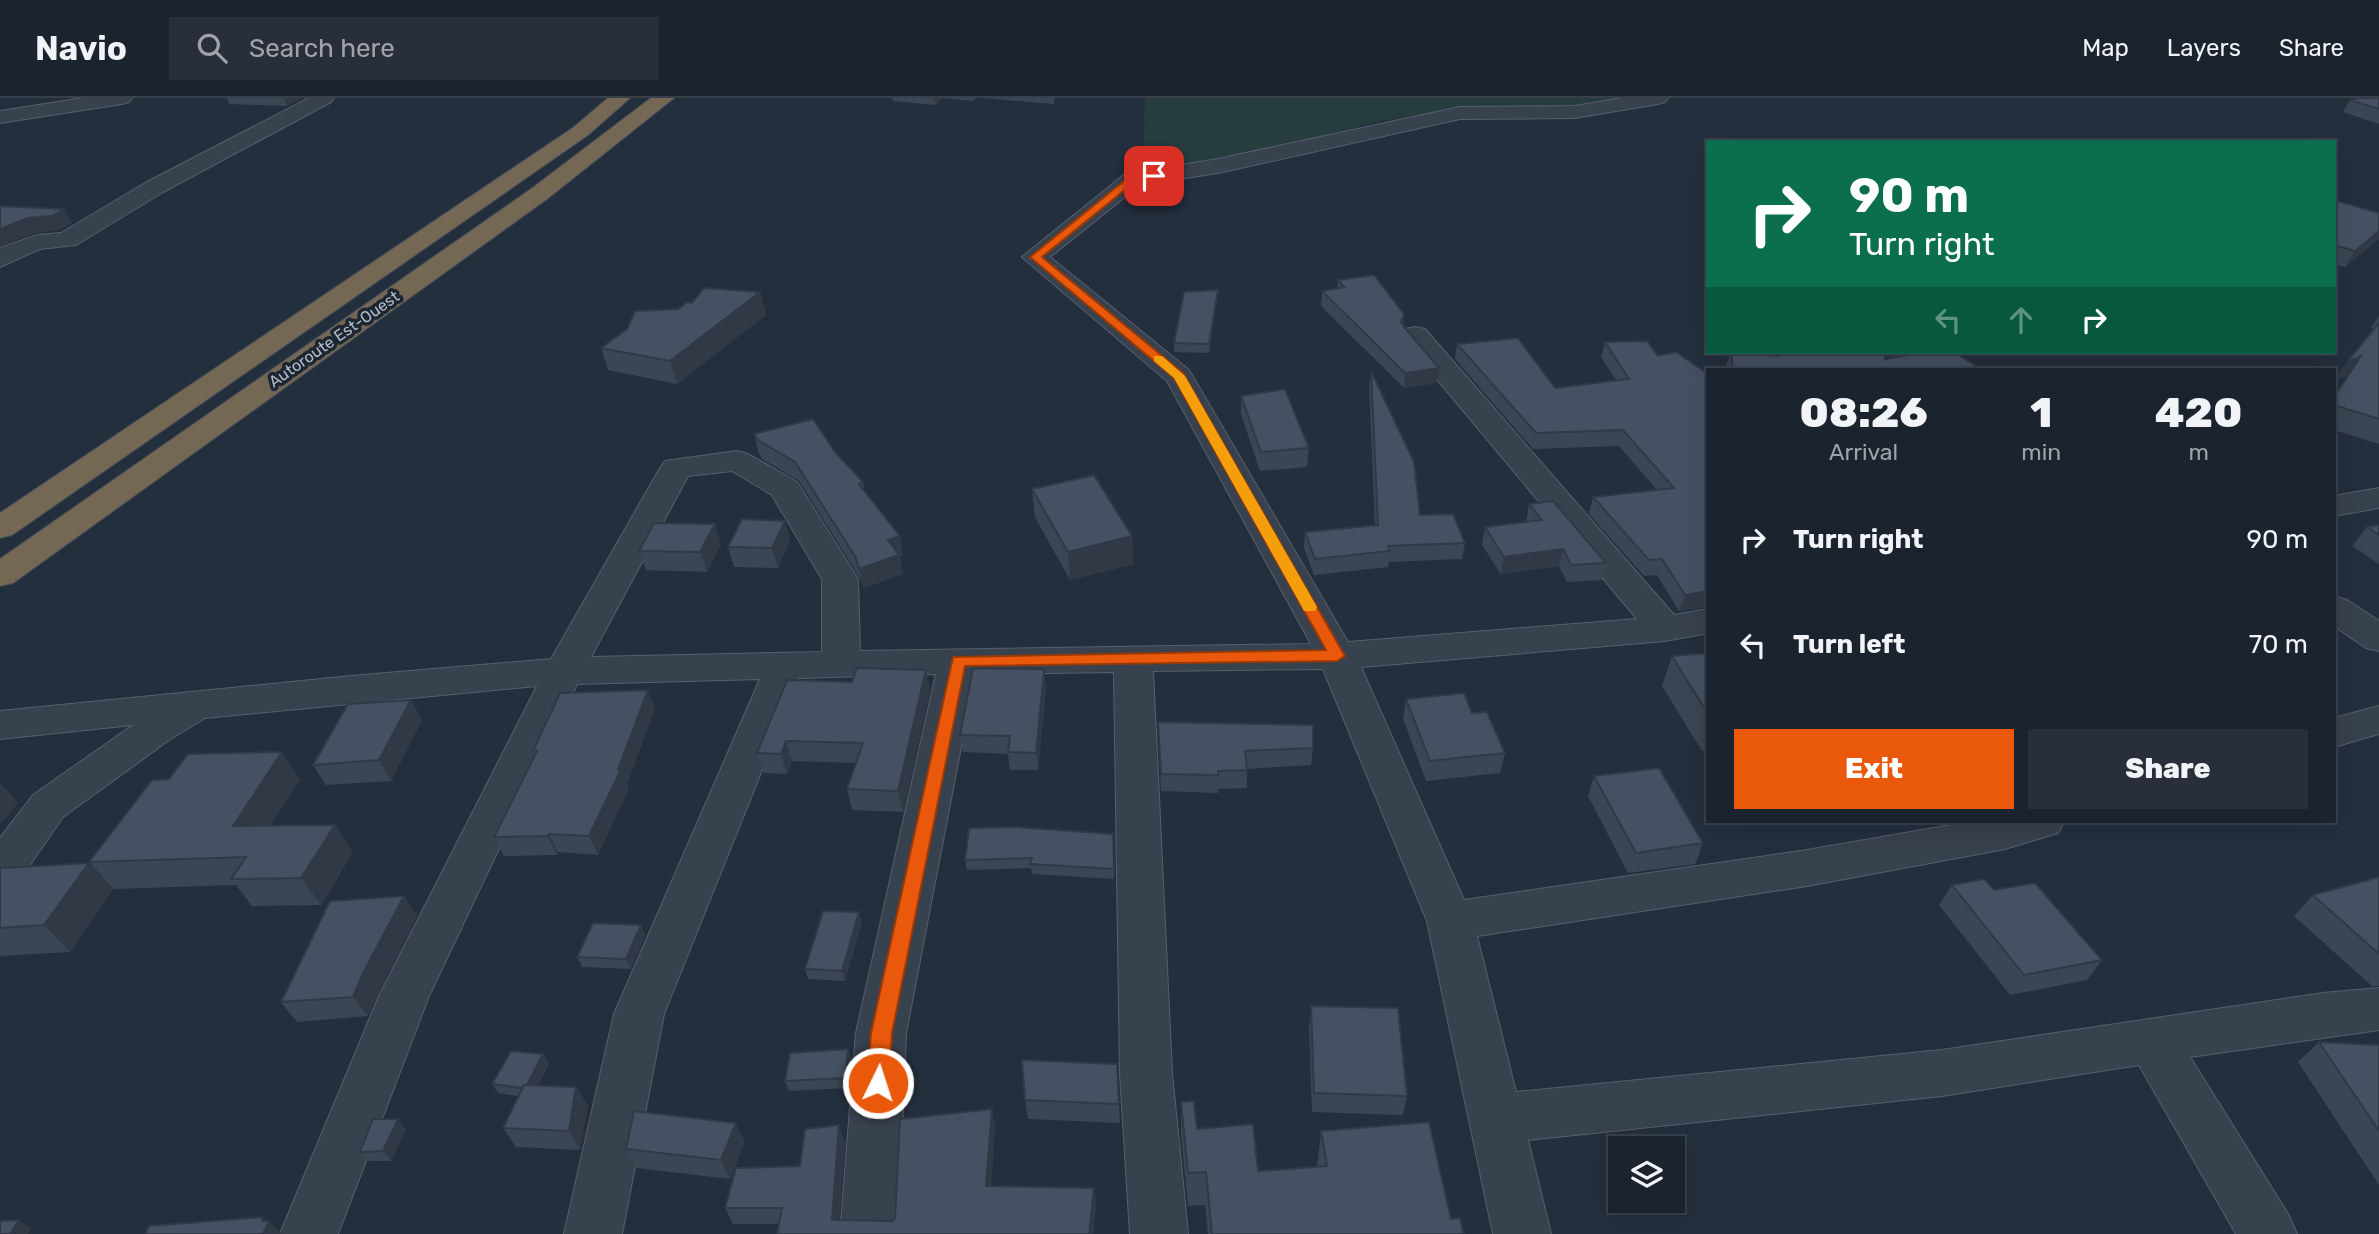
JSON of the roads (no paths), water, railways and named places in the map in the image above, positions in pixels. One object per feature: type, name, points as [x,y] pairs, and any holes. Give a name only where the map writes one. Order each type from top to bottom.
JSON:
[{"type":"highway","name":"Autoroute Est-Ouest","points":[[0,528],[581,131],[620,98]]},
{"type":"highway","name":"Autoroute Est-Ouest","points":[[0,575],[528,202],[638,121],[664,98]]},
{"type":"street","points":[[0,117],[122,98]]},
{"type":"street","points":[[0,259],[15,249],[38,242],[67,240],[155,187],[324,98]]},
{"type":"street","points":[[1522,1234],[1450,921],[1337,656],[1179,376],[1035,257],[1133,179],[1218,166],[1460,113],[1575,112],[1658,98]]},
{"type":"street","points":[[1415,335],[1665,629]]},
{"type":"street","points":[[309,1234],[404,996],[564,671],[676,468],[737,461],[785,489],[840,579],[841,664]]},
{"type":"street","points":[[2336,506],[2379,498]]},
{"type":"street","points":[[2336,609],[2379,639]]},
{"type":"street","points":[[0,724],[564,671],[958,661],[1337,656],[1665,629],[1706,621]]},
{"type":"street","points":[[1133,659],[1146,1073],[1159,1234]]},
{"type":"street","points":[[869,1234],[881,1033],[958,661]]},
{"type":"street","points":[[593,1234],[639,1014],[785,666]]},
{"type":"street","points":[[0,872],[48,806],[155,730],[200,704]]},
{"type":"street","points":[[2336,732],[2379,720]]},
{"type":"street","points":[[1450,921],[1807,868],[2005,832],[2036,823]]},
{"type":"street","points":[[1497,1119],[1942,1073],[2379,1009]]},
{"type":"street","points":[[2152,1041],[2268,1234]]}]
